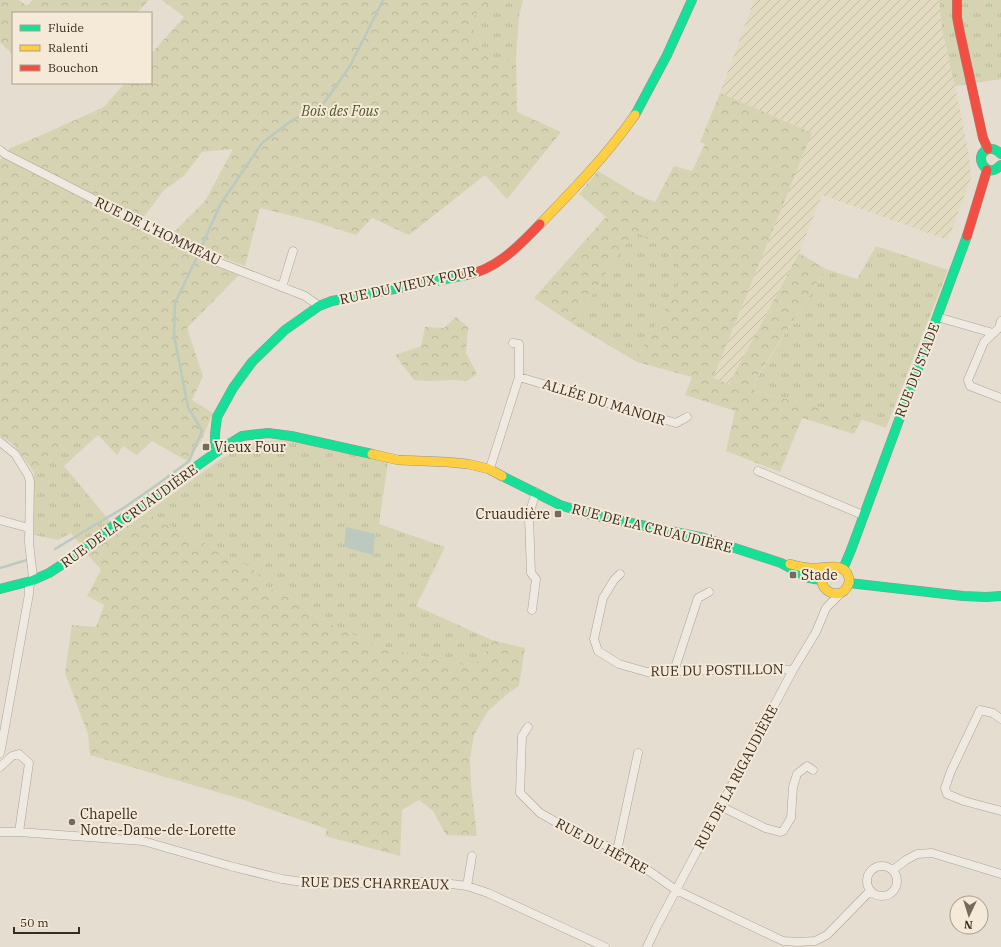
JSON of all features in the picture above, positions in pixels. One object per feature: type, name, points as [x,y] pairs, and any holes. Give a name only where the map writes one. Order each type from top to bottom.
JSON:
[{"type":"street","name":"RUE DU VIEUX FOUR","points":[[218,451],[215,444],[215,434],[218,417],[233,388],[252,362],[285,330],[319,306],[332,301],[473,274],[490,267],[528,237],[588,174],[624,131],[638,111],[667,55],[692,0]]},
{"type":"street","points":[[956,0],[960,33],[983,138],[988,149]]},
{"type":"street","points":[[1001,154],[995,149],[988,149],[983,153],[980,159],[982,166],[987,170],[998,169],[1001,165]]},
{"type":"street","name":"RUE DE L'HOMMEAU","points":[[0,150],[215,261],[305,296],[319,306]]},
{"type":"street","name":"RUE DU STADE","points":[[843,569],[971,224],[987,170]]},
{"type":"street","points":[[282,287],[293,250]]},
{"type":"street","points":[[937,317],[993,333]]},
{"type":"street","points":[[1001,321],[999,328],[984,342],[968,380],[970,386],[1001,398]]},
{"type":"street","points":[[489,469],[492,465],[519,376],[519,344],[514,343]]},
{"type":"street","name":"ALLÉE DU MANOIR","points":[[519,376],[676,423],[687,418]]},
{"type":"street","name":"RUE DE LA CRUAUDIÈRE","points":[[0,589],[31,582],[49,573],[218,451],[242,436],[268,433],[291,436],[398,460],[468,464],[489,469],[560,505],[592,515],[704,538],[781,563],[809,578],[821,580]]},
{"type":"street","points":[[0,442],[15,454],[30,481],[29,543],[33,576],[29,588],[2,749],[0,753]]},
{"type":"street","points":[[758,470],[863,515]]},
{"type":"street","points":[[532,610],[536,579],[531,572],[529,517],[536,492]]},
{"type":"street","points":[[0,520],[29,528]]},
{"type":"street","points":[[781,563],[810,568],[832,567],[839,567],[843,569],[847,573],[849,583],[845,590],[841,593],[835,594],[826,591],[822,584],[821,580],[824,572],[832,567]]},
{"type":"street","name":"RUE DU POSTILLON","points":[[620,574],[614,580],[604,598],[594,639],[598,651],[619,664],[647,672],[776,669],[793,670]]},
{"type":"street","points":[[849,583],[963,596],[1001,596]]},
{"type":"street","name":"RUE DE LA RIGAUDIÈRE","points":[[826,591],[826,608]]},
{"type":"street","points":[[674,671],[698,598],[709,592]]},
{"type":"street","name":"RUE DE LA RIGAUDIÈRE","points":[[647,947],[720,806],[793,670],[816,632],[826,608],[841,593]]},
{"type":"street","points":[[1001,719],[993,714],[980,710],[950,771],[945,788],[947,794],[964,801],[1001,811]]},
{"type":"street","name":"RUE DU HÊTRE","points":[[528,727],[522,736],[520,793],[528,802],[540,813],[617,851],[642,866],[676,890],[783,941],[798,942],[814,940],[827,935],[870,891]]},
{"type":"street","points":[[617,851],[638,753]]},
{"type":"street","points":[[0,767],[12,756],[19,754],[29,763],[19,832]]},
{"type":"street","points":[[720,806],[765,828],[780,832],[783,831],[791,818],[794,787],[797,774],[806,766],[813,770]]},
{"type":"street","name":"RUE DES CHARREAUX","points":[[0,832],[143,840],[252,872],[282,879],[316,884],[422,882],[467,886],[605,947]]},
{"type":"street","points":[[893,870],[917,854],[932,853],[1001,874]]},
{"type":"street","points":[[467,886],[472,856]]},
{"type":"street","points":[[878,865],[884,865],[893,870],[896,874],[897,884],[892,892],[883,896],[878,896],[870,891],[866,881],[869,871],[878,865]]},
{"type":"shaded area","points":[[754,0],[939,0],[942,29],[969,155],[971,178],[948,240],[822,195],[799,253],[729,385],[713,378],[812,133],[720,93]]},
{"type":"shaded area","points":[[346,527],[375,534],[373,555],[344,547]]},
{"type":"green space","points":[[0,0],[19,0],[27,6],[33,0],[149,0],[138,12],[12,12],[12,54],[0,42]]},
{"type":"green space","name":"Bois des Fous","points":[[162,0],[494,0],[469,20],[489,60],[516,59],[517,112],[561,132],[507,199],[485,175],[409,235],[372,218],[356,235],[309,220],[260,208],[245,266],[221,257],[173,233],[205,201],[233,149],[202,152],[184,176],[164,190],[143,218],[139,227],[213,265],[239,275],[187,328],[203,376],[192,400],[213,413],[201,441],[187,461],[152,441],[137,455],[123,446],[117,455],[98,435],[87,445],[69,439],[34,472],[13,444],[0,436],[0,160],[10,148],[104,107],[124,84],[152,84],[152,53],[184,17]]},
{"type":"green space","points":[[494,0],[523,0],[519,16],[516,59],[489,60],[469,20]]},
{"type":"green space","points":[[939,0],[1001,0],[1001,79],[955,86],[942,29]]},
{"type":"green space","points":[[720,93],[812,133],[713,378],[729,384],[799,253],[826,269],[755,380],[754,392],[812,405],[862,419],[854,434],[802,418],[780,472],[726,451],[735,411],[685,395],[692,377],[637,362],[640,352],[683,278],[666,249],[634,231],[573,324],[534,298],[606,217],[579,194],[598,171],[638,195],[655,202],[674,166],[692,171],[705,144],[700,142]]},
{"type":"green space","points":[[634,230],[666,249],[683,278],[640,352],[637,362],[573,324]]},
{"type":"green space","points":[[876,246],[948,270],[886,428],[837,412],[754,392],[755,381],[826,269],[857,279]]},
{"type":"green space","points":[[456,317],[468,327],[466,353],[477,374],[467,381],[414,380],[395,355],[421,346],[425,327],[444,328]]},
{"type":"green space","points":[[69,438],[87,445],[64,466],[119,532],[88,555],[71,533],[58,540],[34,535],[34,472]]},
{"type":"green space","points":[[287,439],[388,462],[379,524],[445,547],[416,606],[492,640],[482,660],[462,665],[374,645],[317,617],[293,599],[267,587],[252,568],[146,513],[224,457],[251,443]]},
{"type":"green space","points":[[146,513],[252,568],[267,587],[293,599],[317,617],[374,645],[462,665],[482,660],[492,640],[525,648],[519,686],[488,711],[474,735],[470,758],[471,785],[477,836],[446,835],[433,811],[419,800],[402,810],[400,856],[325,836],[327,829],[241,799],[90,755],[88,734],[65,673],[72,625],[96,627],[104,605],[87,596],[101,570],[88,555]]},
{"type":"waterway","points":[[201,248],[220,205],[262,143],[291,121],[324,103],[350,66],[383,0]]},
{"type":"waterway","points":[[55,549],[125,507],[189,461],[202,431],[188,407],[174,335],[175,303],[198,255]]},
{"type":"waterway","points":[[0,568],[30,559]]},
{"type":"traffic: fast","points":[[635,115],[667,55],[692,0]]},
{"type":"traffic: fast","points":[[1001,154],[994,149],[989,149],[984,151],[981,159],[984,167],[988,169],[996,169],[1001,165]]},
{"type":"traffic: fast","points":[[843,569],[967,236]]},
{"type":"traffic: fast","points":[[218,451],[215,444],[217,417],[233,388],[252,362],[285,330],[319,306],[332,301],[466,275]]},
{"type":"traffic: fast","points":[[0,589],[31,581],[49,573],[69,560],[125,517],[218,451],[242,436],[268,433],[291,436],[372,454]]},
{"type":"traffic: fast","points":[[502,476],[560,505],[592,515],[704,538],[781,563],[809,578],[821,580]]},
{"type":"traffic: fast","points":[[849,583],[963,596],[1001,596]]},
{"type":"traffic: slow","points":[[540,224],[602,158],[635,115]]},
{"type":"traffic: slow","points":[[372,454],[398,460],[468,464],[489,469],[502,476]]},
{"type":"traffic: slow","points":[[790,564],[806,568],[831,567],[835,567],[840,568],[847,573],[849,579],[848,585],[844,591],[832,593],[823,586],[822,580],[825,574],[832,567]]},
{"type":"traffic: jam","points":[[957,0],[957,17],[960,33],[983,138],[988,149]]},
{"type":"traffic: jam","points":[[967,236],[987,170]]},
{"type":"traffic: jam","points":[[466,275],[487,268],[507,256],[540,224]]},
{"type":"place","name":"Vieux Four","points":[[206,447]]},
{"type":"place","name":"Cruaudière","points":[[558,514]]},
{"type":"place","name":"Stade","points":[[793,575]]},
{"type":"place","name":"Chapelle Notre-Dame-de-Lorette","points":[[72,822]]}]
